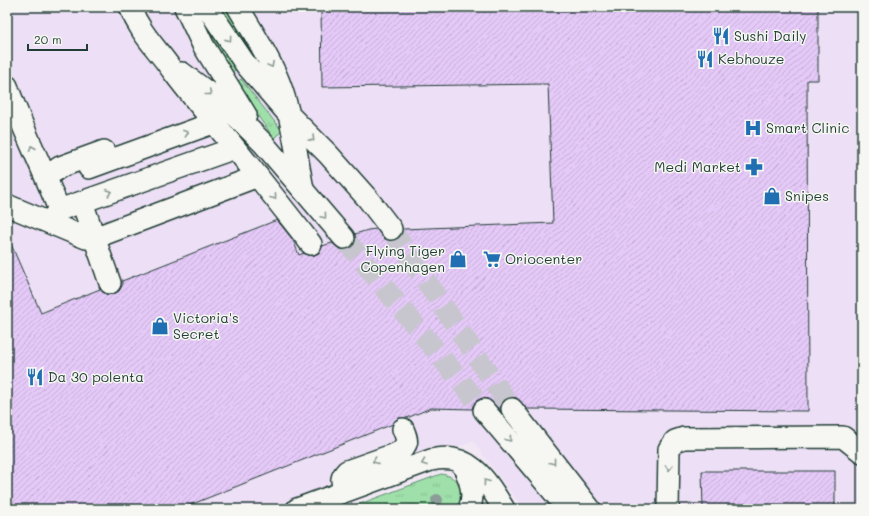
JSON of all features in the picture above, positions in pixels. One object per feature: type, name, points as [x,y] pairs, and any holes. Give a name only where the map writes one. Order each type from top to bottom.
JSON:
[{"type":"street","points":[[130,7],[136,22],[149,42],[311,244]]},
{"type":"street","points":[[185,7],[203,46],[263,143]]},
{"type":"street","points":[[206,7],[246,65],[289,115],[328,154],[368,199],[391,228]]},
{"type":"street","points":[[238,7],[273,69],[279,83],[289,115],[303,190]]},
{"type":"street","points":[[166,62],[227,107],[263,143],[344,238]]},
{"type":"street","points":[[9,98],[46,177],[54,216]]},
{"type":"street","points":[[89,168],[214,123]]},
{"type":"street","points":[[46,177],[60,167],[152,133]]},
{"type":"street","points":[[54,216],[82,202],[235,148]]},
{"type":"street","points":[[8,205],[54,216],[86,238],[94,238],[258,176]]},
{"type":"street","points":[[82,202],[110,283]]},
{"type":"street","points":[[512,409],[590,509]]},
{"type":"street","points":[[484,410],[568,509]]},
{"type":"street","points":[[345,491],[342,476],[347,471],[398,453],[405,447],[407,440],[403,429]]},
{"type":"street","points":[[668,509],[669,449],[675,441],[684,438],[842,437],[862,452]]},
{"type":"street","points":[[297,509],[440,458],[450,458],[472,466],[482,475],[504,509]]},
{"type":"street","points":[[462,462],[470,482],[472,492],[472,500],[468,509]]},
{"type":"shaded area","points":[[7,7],[862,7],[862,509],[523,509],[473,441],[303,509],[7,509]]},
{"type":"green space","points":[[194,7],[238,68],[228,75]]},
{"type":"green space","points":[[215,7],[228,7],[265,74]]},
{"type":"green space","points":[[241,79],[282,131],[274,138],[234,84]]},
{"type":"green space","points":[[441,474],[453,478],[461,487],[462,498],[454,509],[346,509]]},
{"type":"building","name":"Oriocenter","points":[[321,7],[818,7],[818,80],[807,80],[808,411],[527,409],[517,398],[511,397],[504,400],[499,409],[488,399],[482,398],[476,401],[472,409],[431,408],[407,418],[399,418],[393,424],[180,509],[7,509],[7,235],[41,313],[100,289],[107,295],[114,294],[119,291],[122,286],[122,281],[277,220],[293,240],[299,255],[304,253],[312,256],[319,253],[322,246],[332,243],[340,249],[347,250],[352,247],[355,242],[355,234],[368,230],[376,229],[386,240],[392,241],[399,238],[403,229],[553,223],[548,84],[322,87]]},
{"type":"building","points":[[702,471],[835,471],[835,509],[703,509]]},
{"type":"tunnel","points":[[391,229],[512,409]]},
{"type":"tunnel","points":[[344,238],[484,410]]},
{"type":"place","name":"Sushi Daily","points":[[721,36]]},
{"type":"place","name":"Kebhouze","points":[[705,59]]},
{"type":"place","name":"Smart Clinic","points":[[753,128]]},
{"type":"place","name":"Medi Market","points":[[754,167]]},
{"type":"place","name":"Snipes","points":[[772,196]]},
{"type":"place","name":"Flying Tiger Copenhagen","points":[[458,259]]},
{"type":"place","name":"Oriocenter","points":[[492,259]]},
{"type":"place","name":"Victoria's Secret","points":[[160,326]]},
{"type":"place","name":"Da 30 polenta","points":[[35,377]]}]
